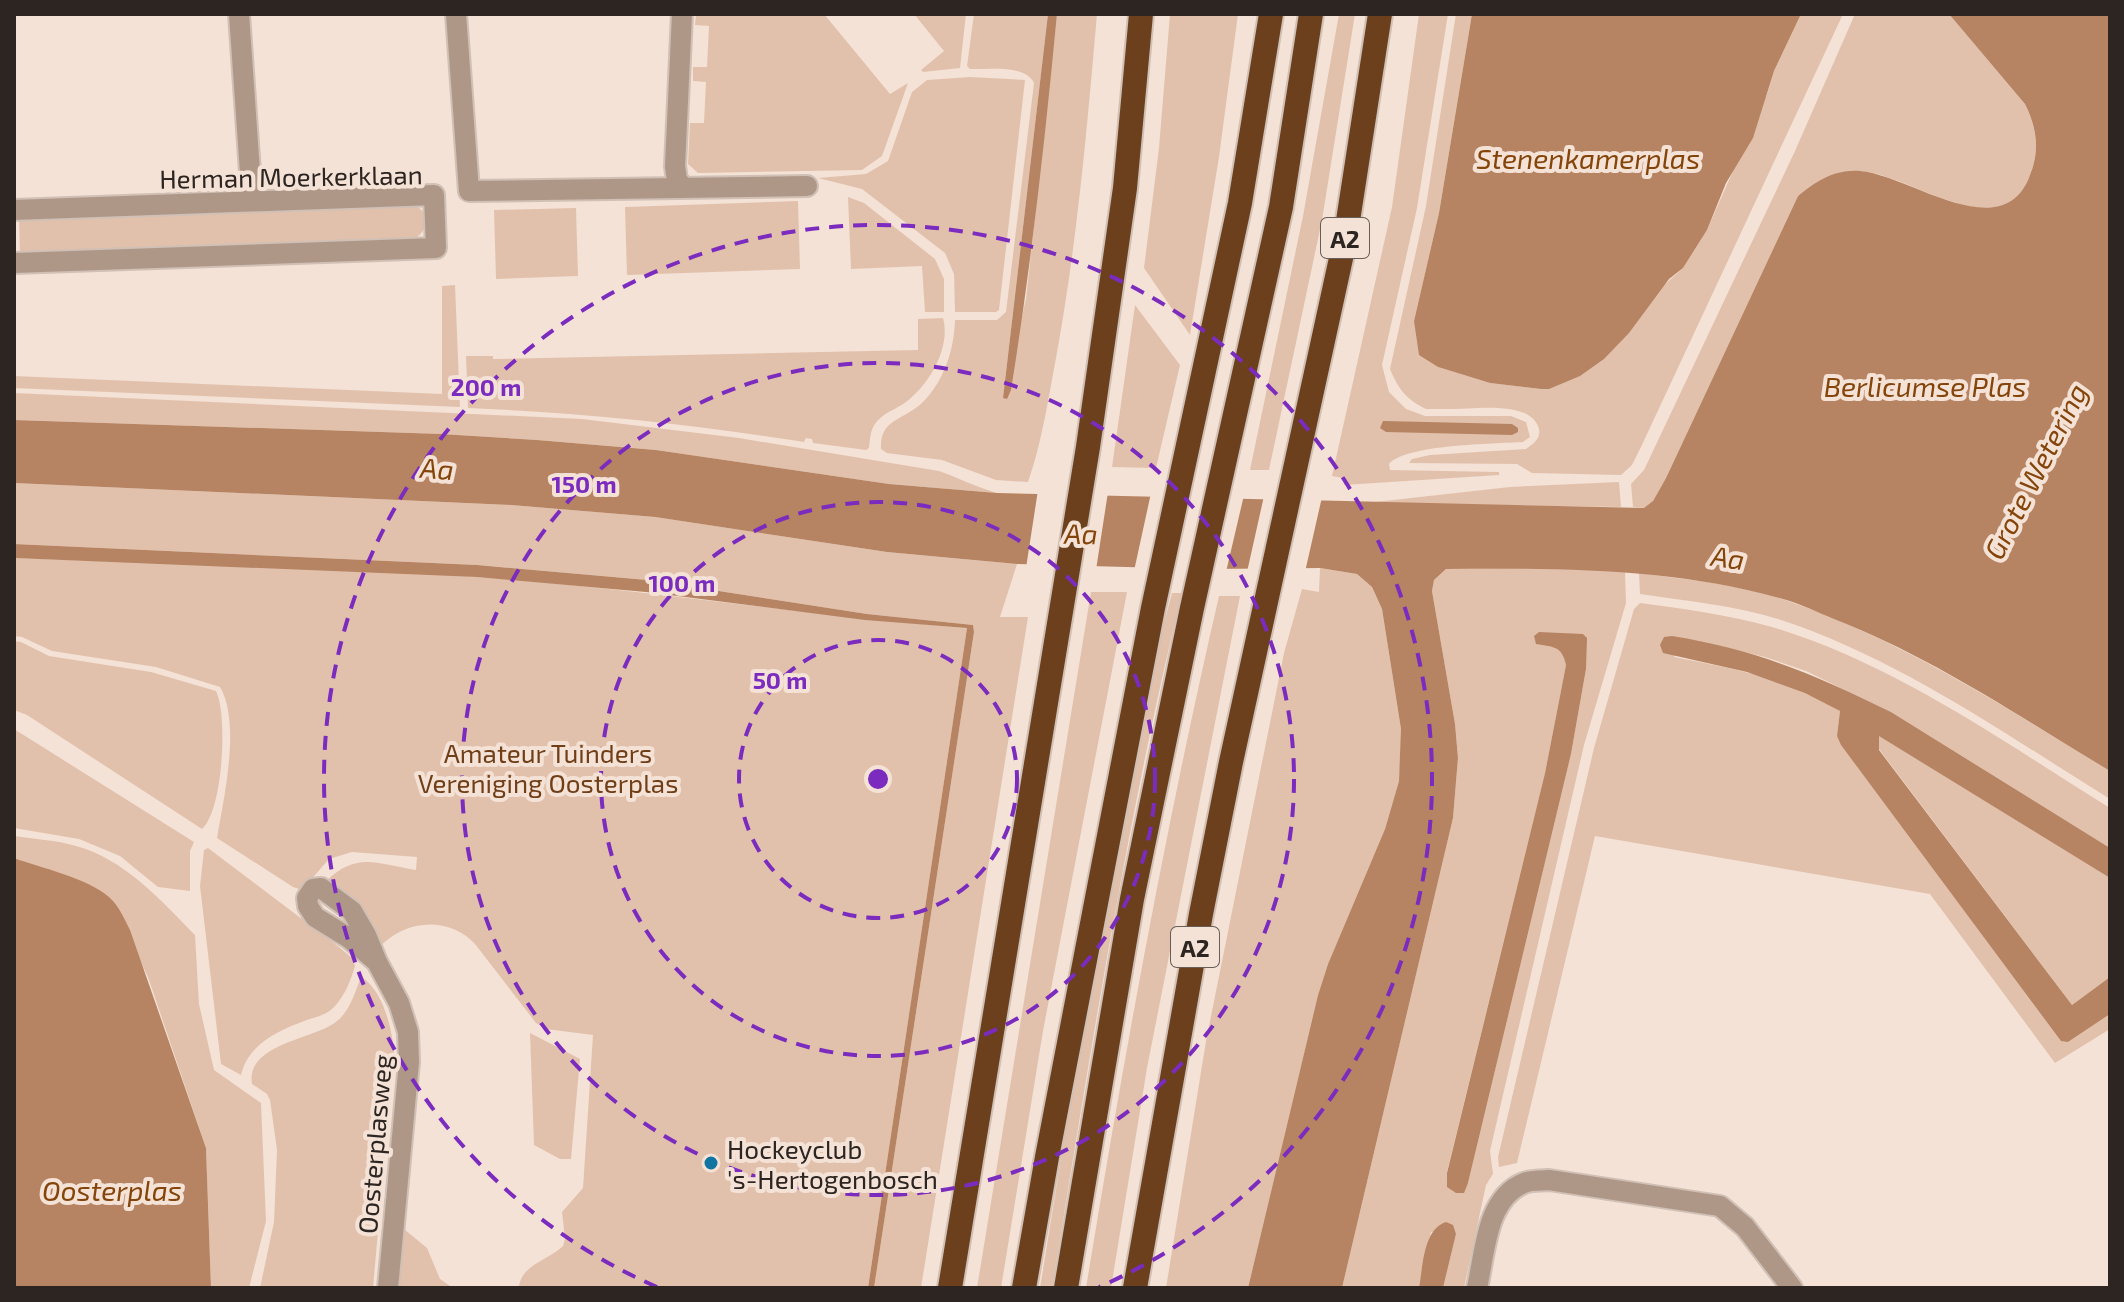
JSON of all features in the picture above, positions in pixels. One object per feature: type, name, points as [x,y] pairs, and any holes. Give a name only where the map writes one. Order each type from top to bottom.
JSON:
[{"type":"highway","points":[[950,1288],[1088,447],[1125,188],[1141,14]]},
{"type":"highway","points":[[1024,1288],[1153,608],[1240,203],[1271,14]]},
{"type":"highway","points":[[1066,1288],[1132,899],[1192,608],[1281,207],[1311,14]]},
{"type":"highway","name":"A2","points":[[1135,1288],[1201,914],[1345,240],[1380,14]]},
{"type":"street","points":[[239,14],[252,201]]},
{"type":"street","points":[[456,14],[469,191],[807,186]]},
{"type":"street","points":[[682,14],[675,166],[677,180],[684,188]]},
{"type":"street","name":"Herman Moerkerklaan","points":[[14,210],[434,195],[436,248],[14,263]]},
{"type":"street","name":"Oosterplasweg","points":[[377,962],[399,1003],[408,1032],[409,1062],[388,1288]]},
{"type":"street","points":[[1477,1288],[1493,1217],[1500,1202],[1526,1181],[1549,1180],[1720,1206],[1745,1227],[1792,1288]]},
{"type":"green space","points":[[696,14],[824,14],[890,94],[908,83],[882,156],[862,170],[698,173],[688,164],[690,123],[704,123],[706,82],[693,81],[693,67],[707,67],[709,26],[695,25]]},
{"type":"green space","points":[[914,14],[966,14],[960,68],[921,70],[944,51]]},
{"type":"green space","points":[[974,14],[1048,14],[1003,398],[1026,299],[1057,14],[1097,14],[1070,272],[1044,421],[1028,482],[996,480],[942,460],[887,453],[881,449],[884,431],[889,425],[924,401],[938,383],[953,342],[955,320],[997,320],[1006,312],[1034,83],[1015,70],[970,69],[967,66]]},
{"type":"green space","points":[[1170,14],[1238,14],[1190,335],[1144,268],[1159,148]]},
{"type":"green space","points":[[1339,14],[1355,14],[1322,220],[1269,470],[1250,470],[1303,216]]},
{"type":"green space","points":[[1419,14],[1448,14],[1417,208],[1382,365],[1389,392],[1406,409],[1425,416],[1511,416],[1526,422],[1530,437],[1523,442],[1413,452],[1389,464],[1390,470],[1499,472],[1499,475],[1344,485],[1343,478],[1332,476],[1392,207]]},
{"type":"green space","points":[[1456,14],[1472,14],[1439,213],[1414,321],[1438,367],[1490,383],[1549,389],[1683,268],[1707,230],[1801,14],[1843,14],[1641,447],[1632,465],[1621,475],[1532,473],[1517,464],[1409,463],[1412,459],[1430,455],[1526,449],[1539,436],[1534,420],[1514,410],[1426,409],[1404,393],[1390,369],[1426,206]]},
{"type":"green space","points":[[1855,14],[1949,14],[2025,104],[2036,139],[2030,175],[2017,197],[1999,207],[1977,208],[1953,202],[1881,175],[1860,171],[1842,172],[1826,178],[1798,196],[1666,478],[1653,501],[1645,508],[1633,507],[1631,484],[1644,470],[1795,151]]},
{"type":"green space","points":[[970,77],[1025,80],[999,310],[996,312],[955,312],[954,274],[945,253],[862,189],[818,178],[866,174],[888,161],[912,92],[927,80]]},
{"type":"green space","points":[[848,197],[864,203],[935,259],[944,279],[944,312],[925,312],[922,266],[851,269]]},
{"type":"green space","points":[[798,201],[800,269],[627,275],[625,207]]},
{"type":"green space","points":[[409,203],[421,210],[426,220],[422,232],[411,241],[20,255],[19,216]]},
{"type":"green space","points":[[576,208],[578,276],[496,279],[494,210]]},
{"type":"green space","points":[[455,285],[460,407],[14,388],[14,376],[442,394],[442,286]]},
{"type":"green space","points":[[1135,305],[1180,365],[1156,468],[1112,467]]},
{"type":"green space","points":[[943,318],[944,341],[930,375],[906,402],[878,420],[866,450],[813,443],[812,439],[806,438],[804,442],[636,420],[468,408],[466,356],[493,356],[493,359],[918,350],[918,319]]},
{"type":"green space","points":[[14,393],[582,419],[739,438],[939,471],[997,493],[889,484],[656,450],[537,440],[14,420]]},
{"type":"green space","points":[[1619,482],[1621,507],[1366,503],[1510,487]]},
{"type":"green space","points":[[14,483],[511,505],[655,517],[887,552],[1017,564],[1000,617],[1028,617],[921,1288],[874,1288],[973,625],[867,614],[647,580],[477,565],[14,544]]},
{"type":"green space","name":"Amateur Tuinders Vereniging Oosterplas","points":[[14,558],[479,577],[967,628],[868,1288],[519,1288],[530,1268],[563,1246],[562,1212],[583,1188],[593,1035],[546,1029],[536,1023],[475,944],[452,928],[439,925],[413,927],[388,939],[378,949],[325,882],[347,866],[357,863],[378,863],[416,870],[417,857],[352,852],[329,859],[302,890],[217,838],[227,782],[230,740],[226,702],[220,687],[156,667],[52,651],[14,636]]},
{"type":"green space","points":[[1320,568],[1357,574],[1372,587],[1382,609],[1401,729],[1399,781],[1385,829],[1318,995],[1248,1288],[1166,1288],[1206,1041],[1284,653],[1302,589],[1319,592]]},
{"type":"green space","points":[[1569,568],[1625,572],[1626,603],[1584,745],[1490,1151],[1493,1174],[1486,1185],[1464,1288],[1443,1288],[1456,1234],[1431,1232],[1419,1288],[1342,1288],[1453,818],[1458,758],[1455,724],[1432,591],[1434,580],[1446,569]],"holes":[[[1558,647],[1586,669],[1571,754],[1468,1183],[1447,1172],[1545,773],[1566,665],[1563,652]]]},
{"type":"green space","points":[[1639,573],[1752,590],[1831,617],[1873,636],[1954,677],[2110,771],[2110,799],[1990,723],[1865,654],[1761,614],[1640,594]]},
{"type":"green space","points":[[1091,592],[1127,592],[1043,1031],[1001,1288],[977,1288]]},
{"type":"green space","points":[[1172,593],[1182,593],[1126,852],[1052,1288],[1040,1288],[1089,985],[1155,657]]},
{"type":"green space","points":[[1219,596],[1240,596],[1147,1068],[1111,1288],[1086,1288],[1147,941]]},
{"type":"green space","points":[[1640,603],[1772,627],[1862,661],[1947,706],[2110,808],[2110,848],[1891,712],[1806,671],[1765,657],[1687,639],[1674,657],[1784,683],[1824,700],[1840,711],[1837,736],[2068,1042],[2110,1014],[2110,1029],[2055,1063],[1930,894],[1595,836],[1517,1163],[1499,1167],[1498,1157],[1594,748],[1634,609]]},
{"type":"green space","points":[[14,641],[49,656],[151,672],[216,691],[222,720],[219,784],[209,819],[202,829],[27,715],[14,710]]},
{"type":"green space","points":[[14,729],[194,842],[190,851],[190,891],[158,887],[120,856],[79,839],[14,828]]},
{"type":"green space","points":[[1879,735],[2110,878],[2110,977],[2072,1005],[1879,749]]},
{"type":"green space","points":[[14,836],[68,844],[110,860],[141,882],[195,935],[199,1004],[214,1070],[261,1103],[266,1221],[249,1288],[211,1288],[206,1148],[148,977],[112,900],[93,887],[14,858]]},
{"type":"green space","points":[[208,848],[339,947],[352,958],[355,966],[345,992],[332,1009],[266,1040],[250,1055],[241,1075],[221,1064],[200,886],[204,850]]},
{"type":"green space","points":[[361,977],[380,999],[394,1050],[373,1288],[260,1288],[274,1222],[277,1150],[270,1100],[267,1094],[252,1084],[253,1070],[260,1059],[271,1051],[327,1027],[342,1017]]},
{"type":"green space","points":[[530,1033],[580,1059],[571,1159],[560,1159],[534,1145]]},
{"type":"green space","points":[[404,1229],[427,1248],[440,1279],[453,1288],[399,1288]]},
{"type":"water","points":[[1048,14],[1057,14],[1048,108],[1025,297],[1007,399],[1003,398]]},
{"type":"water","name":"Stenenkamerplas","points":[[1472,14],[1801,14],[1774,71],[1753,138],[1726,183],[1707,230],[1683,268],[1669,279],[1629,333],[1604,359],[1580,376],[1549,389],[1490,383],[1438,367],[1419,355],[1414,321],[1439,213]]},
{"type":"water","points":[[1949,14],[2110,14],[2110,771],[1906,651],[1790,601],[1700,581],[1616,572],[1446,569],[1434,580],[1432,591],[1455,724],[1458,758],[1453,818],[1342,1288],[1248,1288],[1318,995],[1385,829],[1399,781],[1401,729],[1382,609],[1372,587],[1357,574],[1320,568],[1199,569],[1017,564],[887,552],[655,517],[511,505],[14,483],[14,420],[537,440],[656,450],[889,484],[997,493],[1644,508],[1653,501],[1666,478],[1798,196],[1826,177],[1860,171],[1881,175],[1954,202],[1978,207],[1999,206],[2017,196],[2030,175],[2036,139],[2025,104]]},
{"type":"water","points":[[1383,421],[1512,424],[1518,432],[1512,435],[1386,432],[1380,428]]},
{"type":"water","points":[[14,544],[477,565],[647,580],[867,614],[973,625],[874,1288],[868,1288],[967,628],[865,620],[646,592],[477,577],[14,558]]},
{"type":"water","points":[[1539,632],[1583,634],[1587,638],[1586,669],[1571,754],[1468,1183],[1464,1193],[1456,1193],[1447,1187],[1447,1173],[1545,773],[1566,665],[1556,648],[1536,644],[1534,636]]},
{"type":"water","points":[[1672,636],[1758,656],[1863,698],[1891,712],[2110,848],[2110,878],[1879,736],[1879,750],[2072,1005],[2110,977],[2110,1014],[2068,1042],[2061,1041],[1841,745],[1837,736],[1840,711],[1805,693],[1747,672],[1663,653],[1660,645],[1664,637]]},
{"type":"water","name":"Oosterplas","points":[[14,858],[100,890],[116,904],[130,930],[206,1148],[211,1288],[14,1288]]},
{"type":"water","points":[[1446,1222],[1453,1225],[1456,1234],[1443,1288],[1419,1288],[1428,1240],[1438,1226]]},
{"type":"pier","points":[[1038,490],[1108,492],[1096,570],[1026,568]]},
{"type":"pier","points":[[1151,493],[1244,495],[1226,572],[1134,571]]},
{"type":"pier","points":[[1264,496],[1322,497],[1305,572],[1247,572]]},
{"type":"place","name":"Hockeyclub 's-Hertogenbosch","points":[[711,1163]]},
{"type":"water label","name":"Berlicumse Plas","points":[[1925,386]]},
{"type":"water label","name":"Aa","points":[[437,468]]},
{"type":"water label","name":"Grote Wetering","points":[[2035,471]]},
{"type":"water label","name":"Aa","points":[[1081,533]]},
{"type":"water label","name":"Aa","points":[[1728,557]]}]
